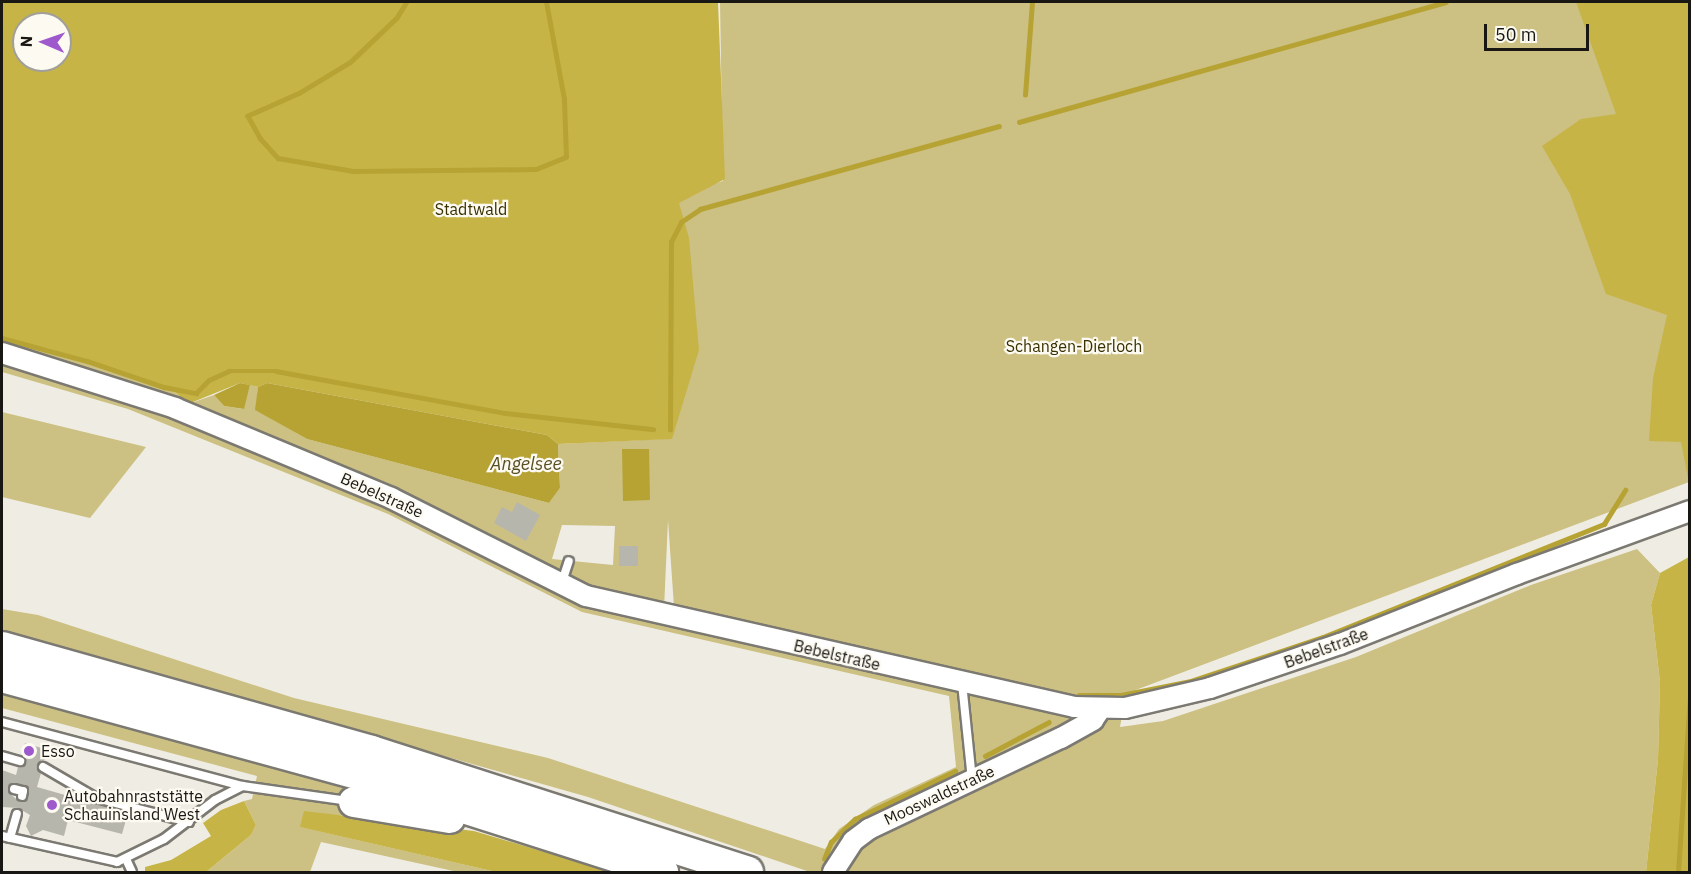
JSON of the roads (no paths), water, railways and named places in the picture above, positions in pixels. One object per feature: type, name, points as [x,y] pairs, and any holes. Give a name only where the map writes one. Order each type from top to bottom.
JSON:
[{"type":"highway","points":[[2,647],[372,751],[748,873]]},
{"type":"highway","points":[[2,677],[363,776],[663,873]]},
{"type":"highway","points":[[354,802],[431,817],[507,821]]},
{"type":"street","name":"Bebelstraße","points":[[2,353],[175,408],[391,498],[586,596],[656,614],[1074,707],[1101,708],[1157,702],[1264,671],[1689,511]]},
{"type":"street","points":[[1061,738],[1074,707]]},
{"type":"street","name":"Mooswaldstraße","points":[[833,873],[852,841],[869,829],[1061,738],[1093,720],[1101,708]]},
{"type":"lane","points":[[561,585],[569,561]]},
{"type":"lane","points":[[962,683],[972,779]]},
{"type":"lane","points":[[2,722],[243,786],[354,802]]},
{"type":"lane","points":[[2,756],[20,761]]},
{"type":"lane","points":[[43,767],[96,798],[189,822]]},
{"type":"lane","points":[[12,819],[6,837],[106,862],[126,859],[189,822],[215,800],[243,786]]},
{"type":"lane","points":[[14,789],[23,791],[22,796]]},
{"type":"lane","points":[[126,859],[132,873]]},
{"type":"water","points":[[240,383],[250,385],[244,409],[224,406],[214,395]]},
{"type":"water","name":"Angelsee","points":[[267,383],[547,435],[558,444],[560,488],[549,503],[307,439],[255,410],[258,387]]},
{"type":"water","points":[[622,449],[649,449],[650,500],[623,501]]},
{"type":"waterway","points":[[407,2],[397,18],[351,62],[300,93],[248,116],[260,138],[278,158],[353,171],[536,169],[566,157],[564,99],[546,2]]},
{"type":"waterway","points":[[1025,95],[1032,2]]},
{"type":"waterway","points":[[1019,122],[1445,2]]},
{"type":"waterway","points":[[670,430],[671,242],[681,222],[700,209],[999,126]]},
{"type":"waterway","points":[[2,338],[87,361],[164,387],[196,393],[209,380],[229,371],[276,371],[505,413],[653,429]]},
{"type":"waterway","points":[[1079,695],[1121,695],[1191,681],[1323,637],[1604,524],[1625,490]]},
{"type":"waterway","points":[[1678,872],[1690,696]]},
{"type":"waterway","points":[[985,756],[1049,722]]},
{"type":"waterway","points":[[824,859],[831,842],[855,819],[955,771]]},
{"type":"place","name":"Esso","points":[[29,751]]},
{"type":"place","name":"Autobahnraststätte Schauinsland West","points":[[52,805]]},
{"type":"park label","name":"Stadtwald","points":[[471,209]]},
{"type":"park label","name":"Schangen-Dierloch","points":[[1074,346]]}]
